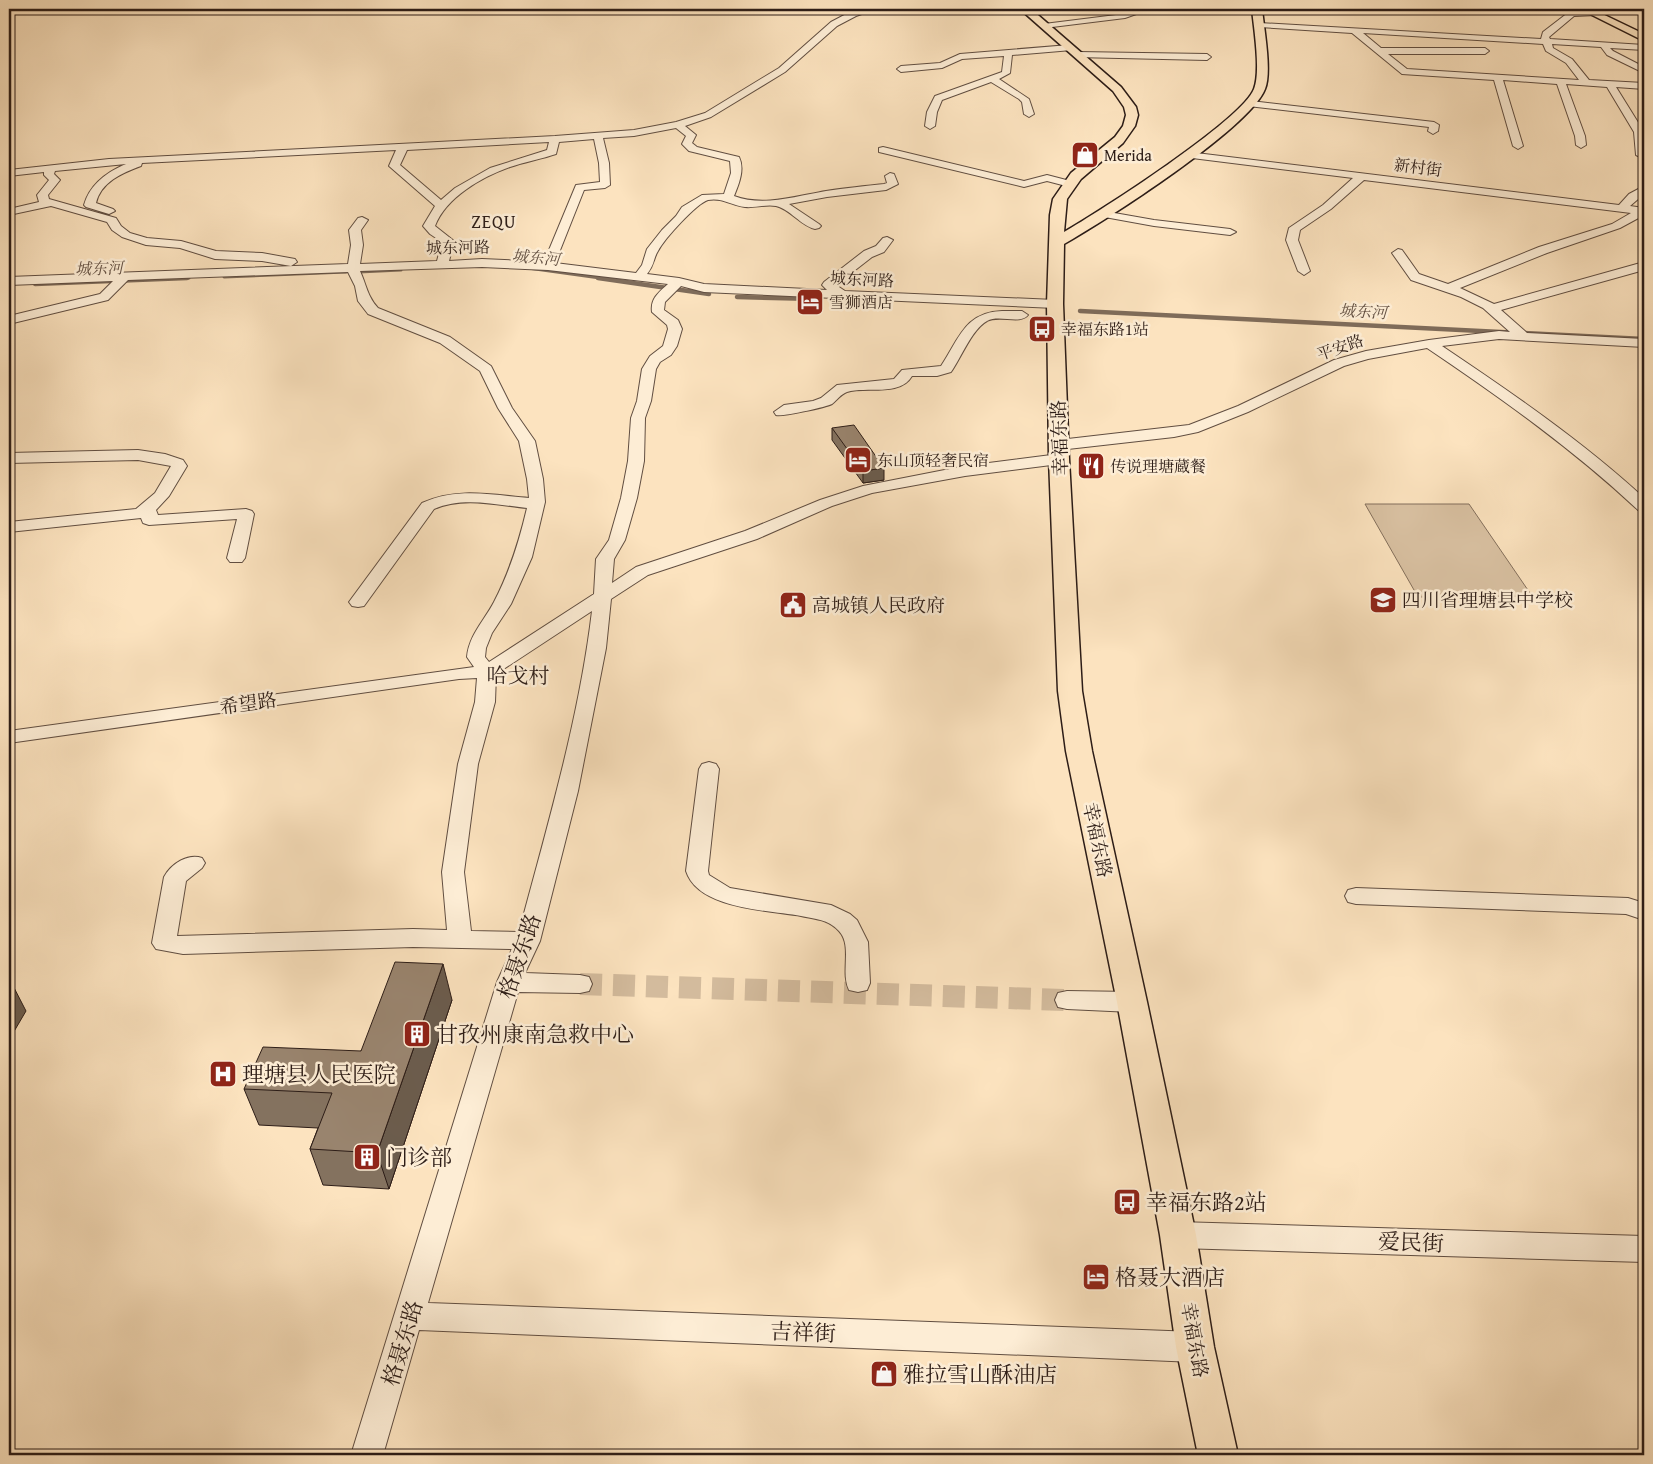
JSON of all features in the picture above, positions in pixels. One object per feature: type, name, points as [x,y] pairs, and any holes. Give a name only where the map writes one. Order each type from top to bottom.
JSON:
[{"type":"main road","points":[[1025,9],[1074,52]]},
{"type":"main road","points":[[1057,228],[1099,217],[1188,155],[1251,104],[1262,80],[1257,9]]},
{"type":"main road","points":[[1590,11],[1644,38]]},
{"type":"main road","name":"幸福东路","points":[[1074,52],[1124,96],[1132,115],[1129,126],[1119,140],[1080,171],[1060,199],[1057,228],[1056,311],[1059,452],[1070,691],[1079,751],[1132,1002],[1178,1235],[1195,1347],[1218,1455]]},
{"type":"main road","points":[[1057,228],[1073,220],[1099,217]]},
{"type":"street","points":[[9,173],[109,162],[555,140],[634,133],[678,125],[708,115],[726,106],[782,70],[834,24],[854,14],[872,9]]},
{"type":"street","points":[[1044,26],[1136,14],[1138,12],[1136,9]]},
{"type":"street","points":[[1587,83],[1569,61],[1550,49],[1544,37],[1572,14],[1590,11]]},
{"type":"street","points":[[1259,25],[1546,42],[1607,50],[1644,70]]},
{"type":"street","points":[[1355,30],[1405,72],[1644,86]]},
{"type":"street","points":[[1540,52],[1644,47]]},
{"type":"street","points":[[1380,51],[1498,51]]},
{"type":"street","points":[[901,69],[942,65],[960,57],[1008,54],[1074,52],[1207,57]]},
{"type":"street","points":[[930,126],[932,112],[938,98],[1006,73],[1008,54]]},
{"type":"street","points":[[991,78],[1022,97],[1026,101],[1029,114]]},
{"type":"street","points":[[1498,78],[1518,146]]},
{"type":"street","points":[[1561,82],[1580,136],[1580,145]]},
{"type":"street","points":[[1610,84],[1639,132],[1641,155],[1644,156]]},
{"type":"street","points":[[1251,104],[1434,125],[1433,131]]},
{"type":"street","points":[[678,125],[691,135],[687,144],[693,149],[735,159],[738,165],[737,171],[728,197]]},
{"type":"street","points":[[548,266],[580,187],[605,185],[604,163],[598,136]]},
{"type":"street","points":[[442,264],[448,241],[434,232],[429,226],[432,216],[440,205],[455,193],[503,166],[552,152],[555,140]]},
{"type":"street","points":[[403,147],[394,166],[440,205]]},
{"type":"street","points":[[883,150],[1024,184],[1047,178],[1070,184]]},
{"type":"street","name":"新村街","points":[[1188,155],[1644,211]]},
{"type":"street","points":[[50,167],[49,175],[55,180],[42,195],[44,201],[112,220],[123,215],[90,205],[98,188],[108,178],[124,169],[149,161]]},
{"type":"street","points":[[638,278],[648,265],[651,252],[666,232],[681,218],[686,209],[706,197],[728,197],[745,204],[779,204],[836,192],[886,187],[893,184],[890,176]]},
{"type":"street","points":[[1304,271],[1292,240],[1295,228],[1327,206],[1361,176]]},
{"type":"street","points":[[1622,208],[1633,196],[1644,189]]},
{"type":"street","points":[[9,212],[51,203]]},
{"type":"street","points":[[779,204],[814,226]]},
{"type":"street","points":[[1449,288],[1542,250],[1616,226],[1644,211]]},
{"type":"street","points":[[1099,217],[1230,232]]},
{"type":"street","points":[[112,220],[116,228],[126,235],[146,241],[181,245],[215,255],[262,257],[326,268]]},
{"type":"street","points":[[362,220],[356,230],[357,246],[354,271],[364,301],[373,310],[445,340],[459,348],[486,369],[505,408],[527,441],[535,479],[536,504],[523,557],[502,604],[483,633],[477,648],[476,657],[487,672],[485,702],[468,764],[452,872],[460,940]]},
{"type":"street","points":[[843,295],[828,285],[868,254],[880,248],[887,240]]},
{"type":"street","points":[[1398,253],[1415,277],[1449,288],[1494,308],[1519,332],[1644,333]]},
{"type":"street","name":"城东河路","points":[[9,281],[121,281],[326,268],[354,271],[442,264],[506,263],[548,266],[638,278],[674,286],[843,295],[1056,311]]},
{"type":"street","points":[[1494,308],[1542,293],[1644,266]]},
{"type":"street","points":[[9,320],[104,297],[121,281]]},
{"type":"street","name":"格聂东路","points":[[367,1455],[509,982],[528,941],[567,791],[597,648],[605,560],[617,540],[629,498],[636,461],[638,418],[644,400],[649,369],[655,359],[666,352],[670,346],[675,329],[673,323],[660,314],[657,309],[659,300],[674,286]]},
{"type":"street","points":[[781,412],[789,408],[816,405],[826,401],[842,388],[897,383],[907,373],[918,371],[939,372],[946,369],[971,330],[982,318],[997,315],[1020,315],[1056,311]]},
{"type":"street","name":"平安路","points":[[487,672],[642,571],[759,532],[856,493],[1059,452],[1183,432],[1209,424],[1340,363],[1366,355],[1429,344],[1519,332],[1644,343]]},
{"type":"street","points":[[1429,344],[1538,417],[1616,479],[1644,506]]},
{"type":"street","points":[[9,458],[138,456],[164,458],[178,463],[179,466],[152,507],[146,512],[125,516],[9,527]]},
{"type":"street","points":[[358,602],[428,506],[435,502],[458,498],[536,504]]},
{"type":"street","points":[[146,512],[150,513],[149,520],[246,514],[236,558]]},
{"type":"street","name":"希望路","points":[[9,737],[460,673],[487,672]]},
{"type":"street","points":[[709,769],[697,871],[698,877],[709,887],[725,895],[831,913],[841,918],[850,925],[854,932],[858,983]]},
{"type":"street","points":[[194,863],[175,878],[164,943],[184,945],[414,938],[528,941]]},
{"type":"street","points":[[1356,896],[1628,906],[1644,912]]},
{"type":"street","points":[[509,982],[580,984]]},
{"type":"street","points":[[1067,1000],[1132,1002]]},
{"type":"street","name":"爱民街","points":[[1178,1235],[1644,1249]]},
{"type":"street","name":"吉祥街","points":[[410,1316],[1195,1347]]},
{"type":"shaded area","points":[[1365,504],[1469,504],[1532,596],[1418,597]]},
{"type":"building","points":[[854,425],[884,468],[863,471],[832,428]]},
{"type":"building","points":[[395,962],[443,964],[377,1153],[310,1149],[332,1093],[244,1089],[263,1047],[361,1051]]},
{"type":"waterway","name":"城东河","points":[[528,268],[607,279]]},
{"type":"waterway","name":"城东河","points":[[359,272],[401,270]]},
{"type":"waterway","name":"城东河","points":[[224,277],[346,272]]},
{"type":"waterway","name":"城东河","points":[[35,284],[181,278]]},
{"type":"waterway","name":"城东河","points":[[155,279],[181,278]]},
{"type":"waterway","name":"城东河","points":[[181,278],[187,278]]},
{"type":"waterway","name":"城东河","points":[[181,278],[189,278]]},
{"type":"waterway","name":"城东河","points":[[598,278],[709,294]]},
{"type":"waterway","name":"城东河","points":[[737,297],[817,299]]},
{"type":"waterway","name":"城东河","points":[[1080,311],[1644,339]]},
{"type":"tunnel","points":[[580,984],[1067,1000]]},
{"type":"place","name":"Merida","points":[[1085,155]]},
{"type":"place","name":"雪狮酒店","points":[[810,302]]},
{"type":"place","name":"幸福东路1站","points":[[1042,329]]},
{"type":"place","name":"东山顶轻奢民宿","points":[[858,460]]},
{"type":"place","name":"传说理塘蔵餐","points":[[1091,466]]},
{"type":"place","name":"四川省理塘县中学校","points":[[1383,600]]},
{"type":"place","name":"高城镇人民政府","points":[[793,605]]},
{"type":"place","name":"甘孜州康南急救中心","points":[[417,1034]]},
{"type":"place","name":"理塘县人民医院","points":[[223,1074]]},
{"type":"place","name":"门诊部","points":[[367,1157]]},
{"type":"place","name":"幸福东路2站","points":[[1127,1202]]},
{"type":"place","name":"格聂大酒店","points":[[1096,1277]]},
{"type":"place","name":"雅拉雪山酥油店","points":[[884,1374]]},
{"type":"district","name":"ZEQU","points":[[494,222]]},
{"type":"district","name":"哈戈村","points":[[518,676]]}]
